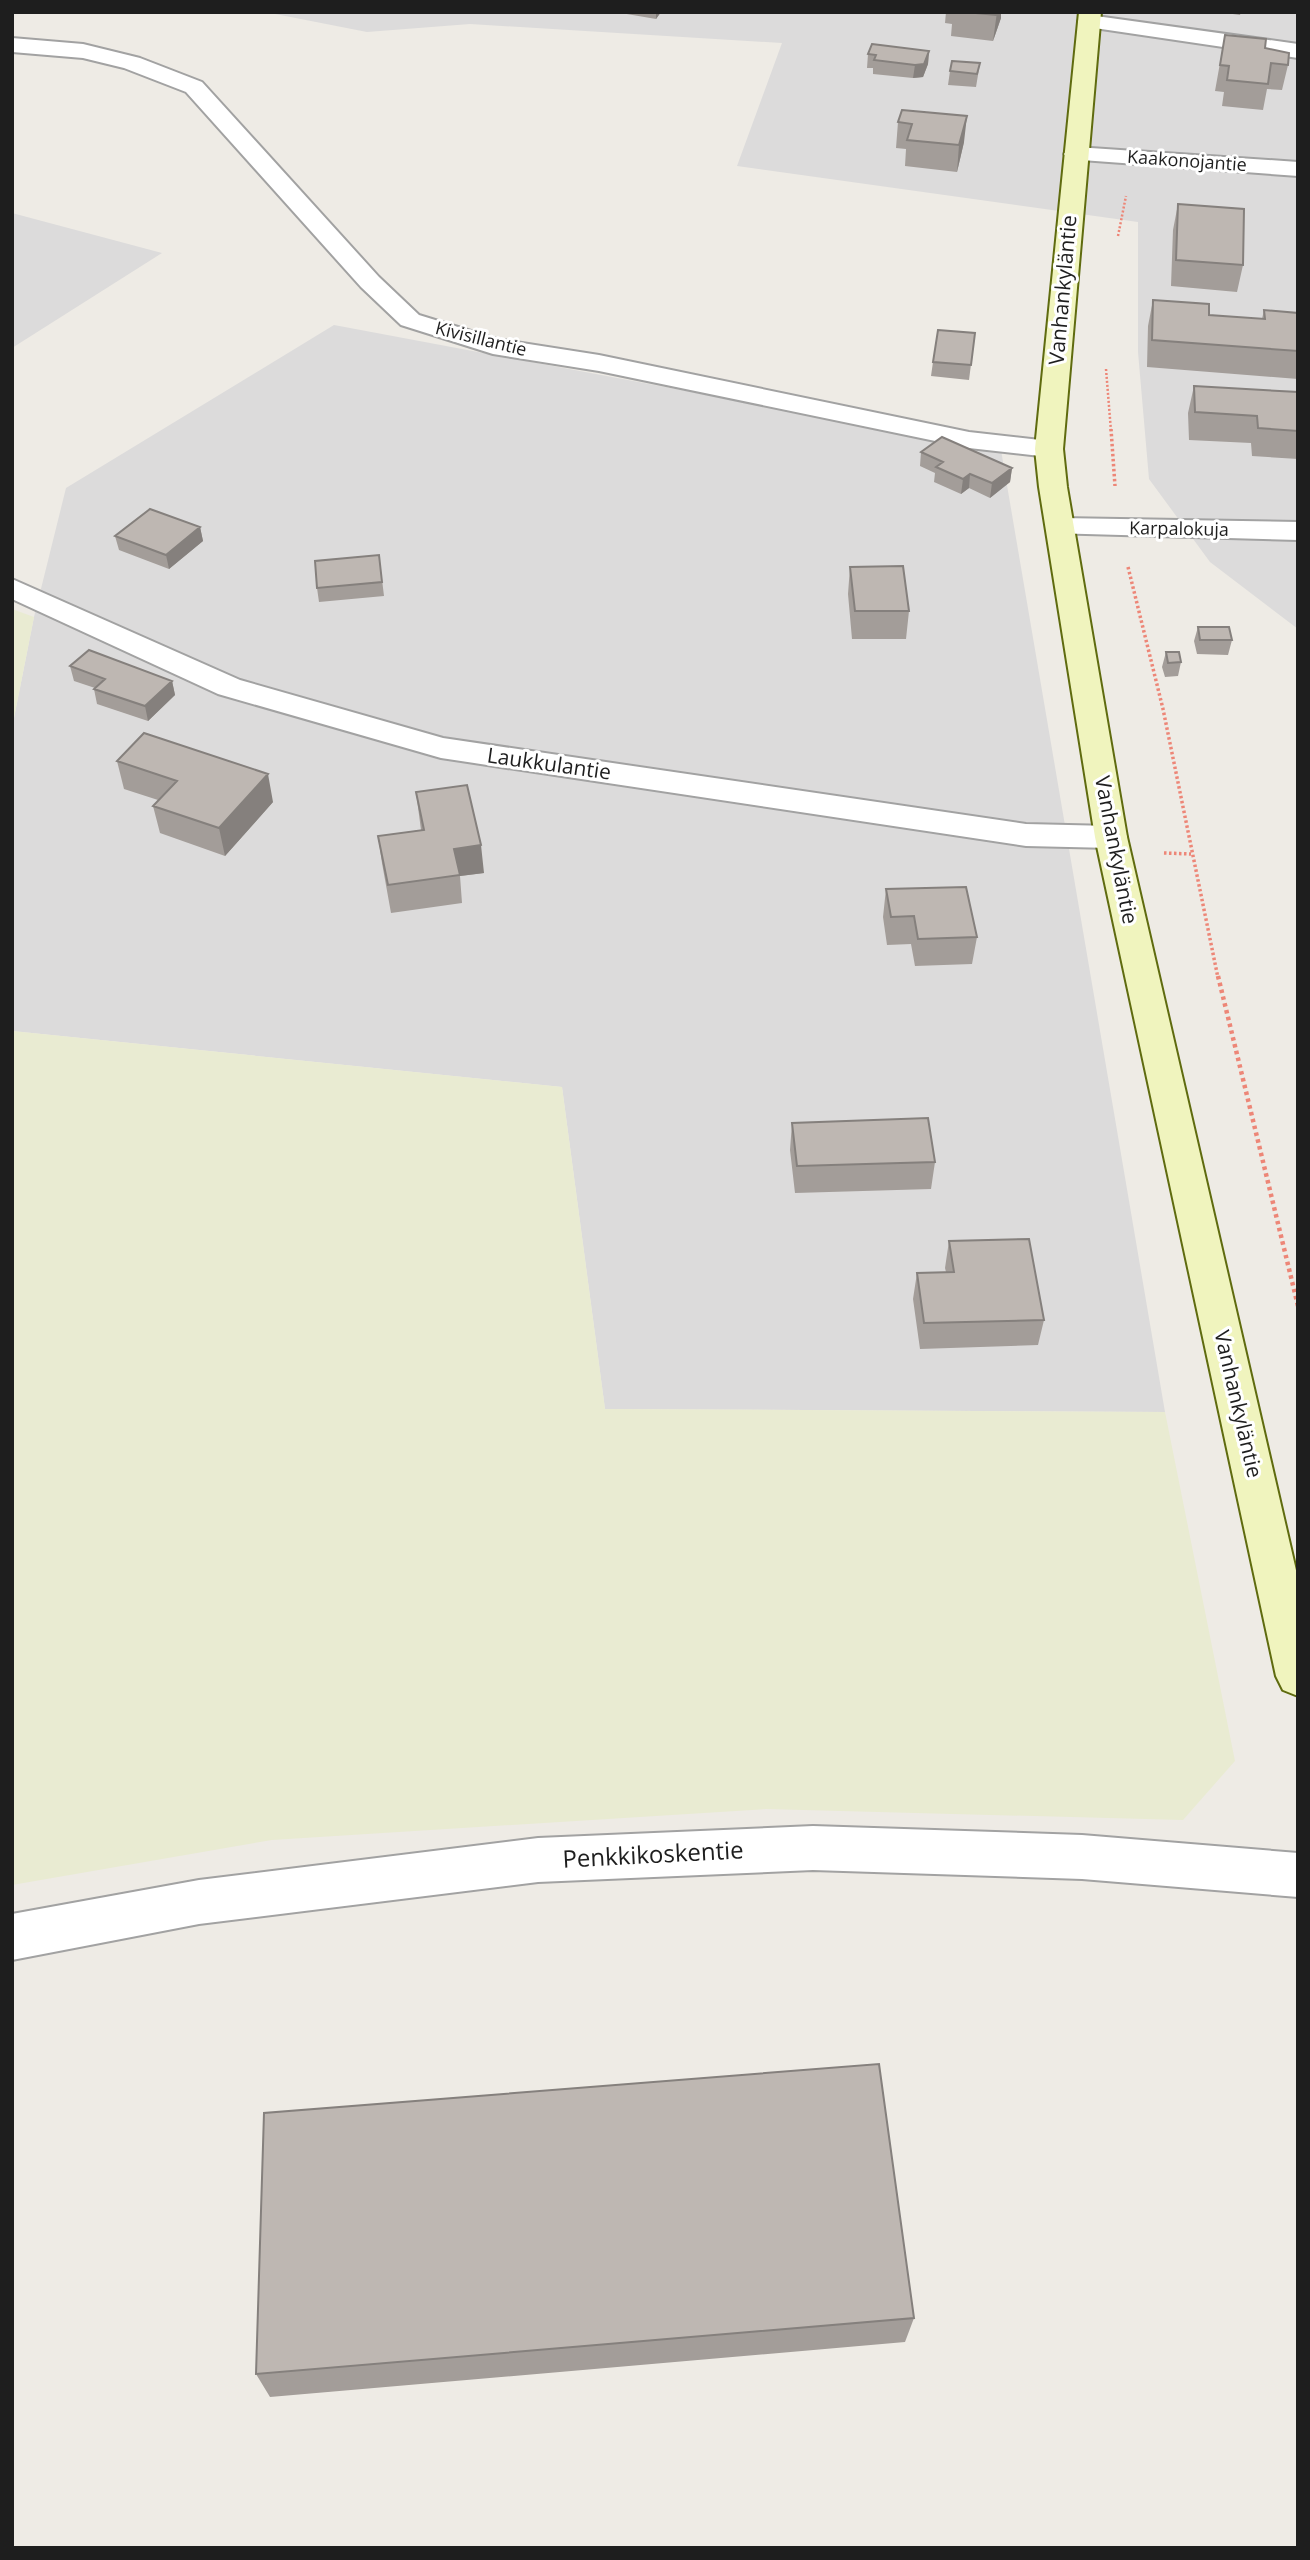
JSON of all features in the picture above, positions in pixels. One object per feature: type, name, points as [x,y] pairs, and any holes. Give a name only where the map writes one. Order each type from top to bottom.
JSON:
[{"type":"street","points":[[1089,17],[1298,51]]},
{"type":"street","name":"Vanhankyläntie","points":[[1089,17],[1049,449],[1111,837],[1298,1676]]},
{"type":"street","name":"Kivisillantie","points":[[12,46],[83,51],[132,63],[194,87],[370,282],[410,320],[493,346],[599,363],[968,440],[1049,449]]},
{"type":"street","name":"Kaakonojantie","points":[[1076,154],[1298,169]]},
{"type":"street","name":"Karpalokuja","points":[[1060,527],[1298,531]]},
{"type":"street","name":"Laukkulantie","points":[[12,588],[229,687],[441,748],[1026,835],[1111,837]]},
{"type":"street","name":"Penkkikoskentie","points":[[12,1937],[199,1902],[538,1860],[813,1848],[1082,1857],[1298,1875]]},
{"type":"path","points":[[1117,237],[1129,183],[1129,158]]},
{"type":"path","points":[[1105,356],[1107,420],[1120,528],[1163,709],[1221,991],[1298,1306]]},
{"type":"shaded area","points":[[265,12],[1298,12],[1298,629],[1210,562],[1149,479],[1138,352],[1138,222],[737,166],[782,43],[470,24],[367,32]]},
{"type":"shaded area","points":[[12,213],[162,253],[12,348]]},
{"type":"shaded area","points":[[334,325],[1001,450],[1165,1412],[605,1409],[562,1087],[12,1031],[12,728],[34,617],[66,488]]},
{"type":"green space","points":[[12,609],[34,617],[12,728]]},
{"type":"green space","points":[[12,1031],[562,1087],[605,1409],[1165,1412],[1235,1761],[1183,1820],[766,1809],[272,1840],[12,1885]]},
{"type":"building","points":[[965,12],[997,12],[996,15]]},
{"type":"building","points":[[1225,35],[1266,39],[1265,48],[1289,53],[1288,65],[1271,63],[1268,84],[1227,80],[1229,66],[1220,65]]},
{"type":"building","points":[[872,44],[929,51],[924,64],[874,60],[876,55],[868,54]]},
{"type":"building","points":[[952,61],[980,63],[977,74],[950,71]]},
{"type":"building","points":[[902,110],[967,116],[959,145],[907,140],[912,124],[898,122]]},
{"type":"building","points":[[1178,204],[1244,209],[1243,265],[1176,260]]},
{"type":"building","points":[[1153,300],[1209,304],[1209,315],[1265,319],[1264,310],[1298,313],[1298,351],[1152,340]]},
{"type":"building","points":[[938,330],[975,333],[971,365],[933,362]]},
{"type":"building","points":[[1194,386],[1298,392],[1298,431],[1258,428],[1257,416],[1195,412]]},
{"type":"building","points":[[942,437],[1012,468],[992,483],[970,474],[963,479],[936,467],[943,462],[921,452]]},
{"type":"building","points":[[150,509],[200,527],[166,555],[115,536]]},
{"type":"building","points":[[379,555],[382,582],[317,588],[315,561]]},
{"type":"building","points":[[903,566],[909,611],[855,611],[850,567]]},
{"type":"building","points":[[1198,627],[1229,627],[1232,640],[1200,640]]},
{"type":"building","points":[[89,650],[172,681],[145,706],[94,689],[105,679],[70,666]]},
{"type":"building","points":[[1166,652],[1179,652],[1181,662],[1168,663]]},
{"type":"building","points":[[144,733],[268,774],[219,828],[153,806],[177,781],[117,761]]},
{"type":"building","points":[[467,785],[481,845],[454,849],[460,875],[388,885],[378,836],[424,830],[416,792]]},
{"type":"building","points":[[966,887],[977,937],[918,939],[914,916],[891,917],[886,889]]},
{"type":"building","points":[[928,1118],[935,1162],[797,1166],[792,1123]]},
{"type":"building","points":[[1029,1239],[1044,1320],[924,1323],[917,1273],[954,1272],[949,1241]]},
{"type":"building","points":[[879,2064],[914,2318],[256,2374],[264,2113]]}]
